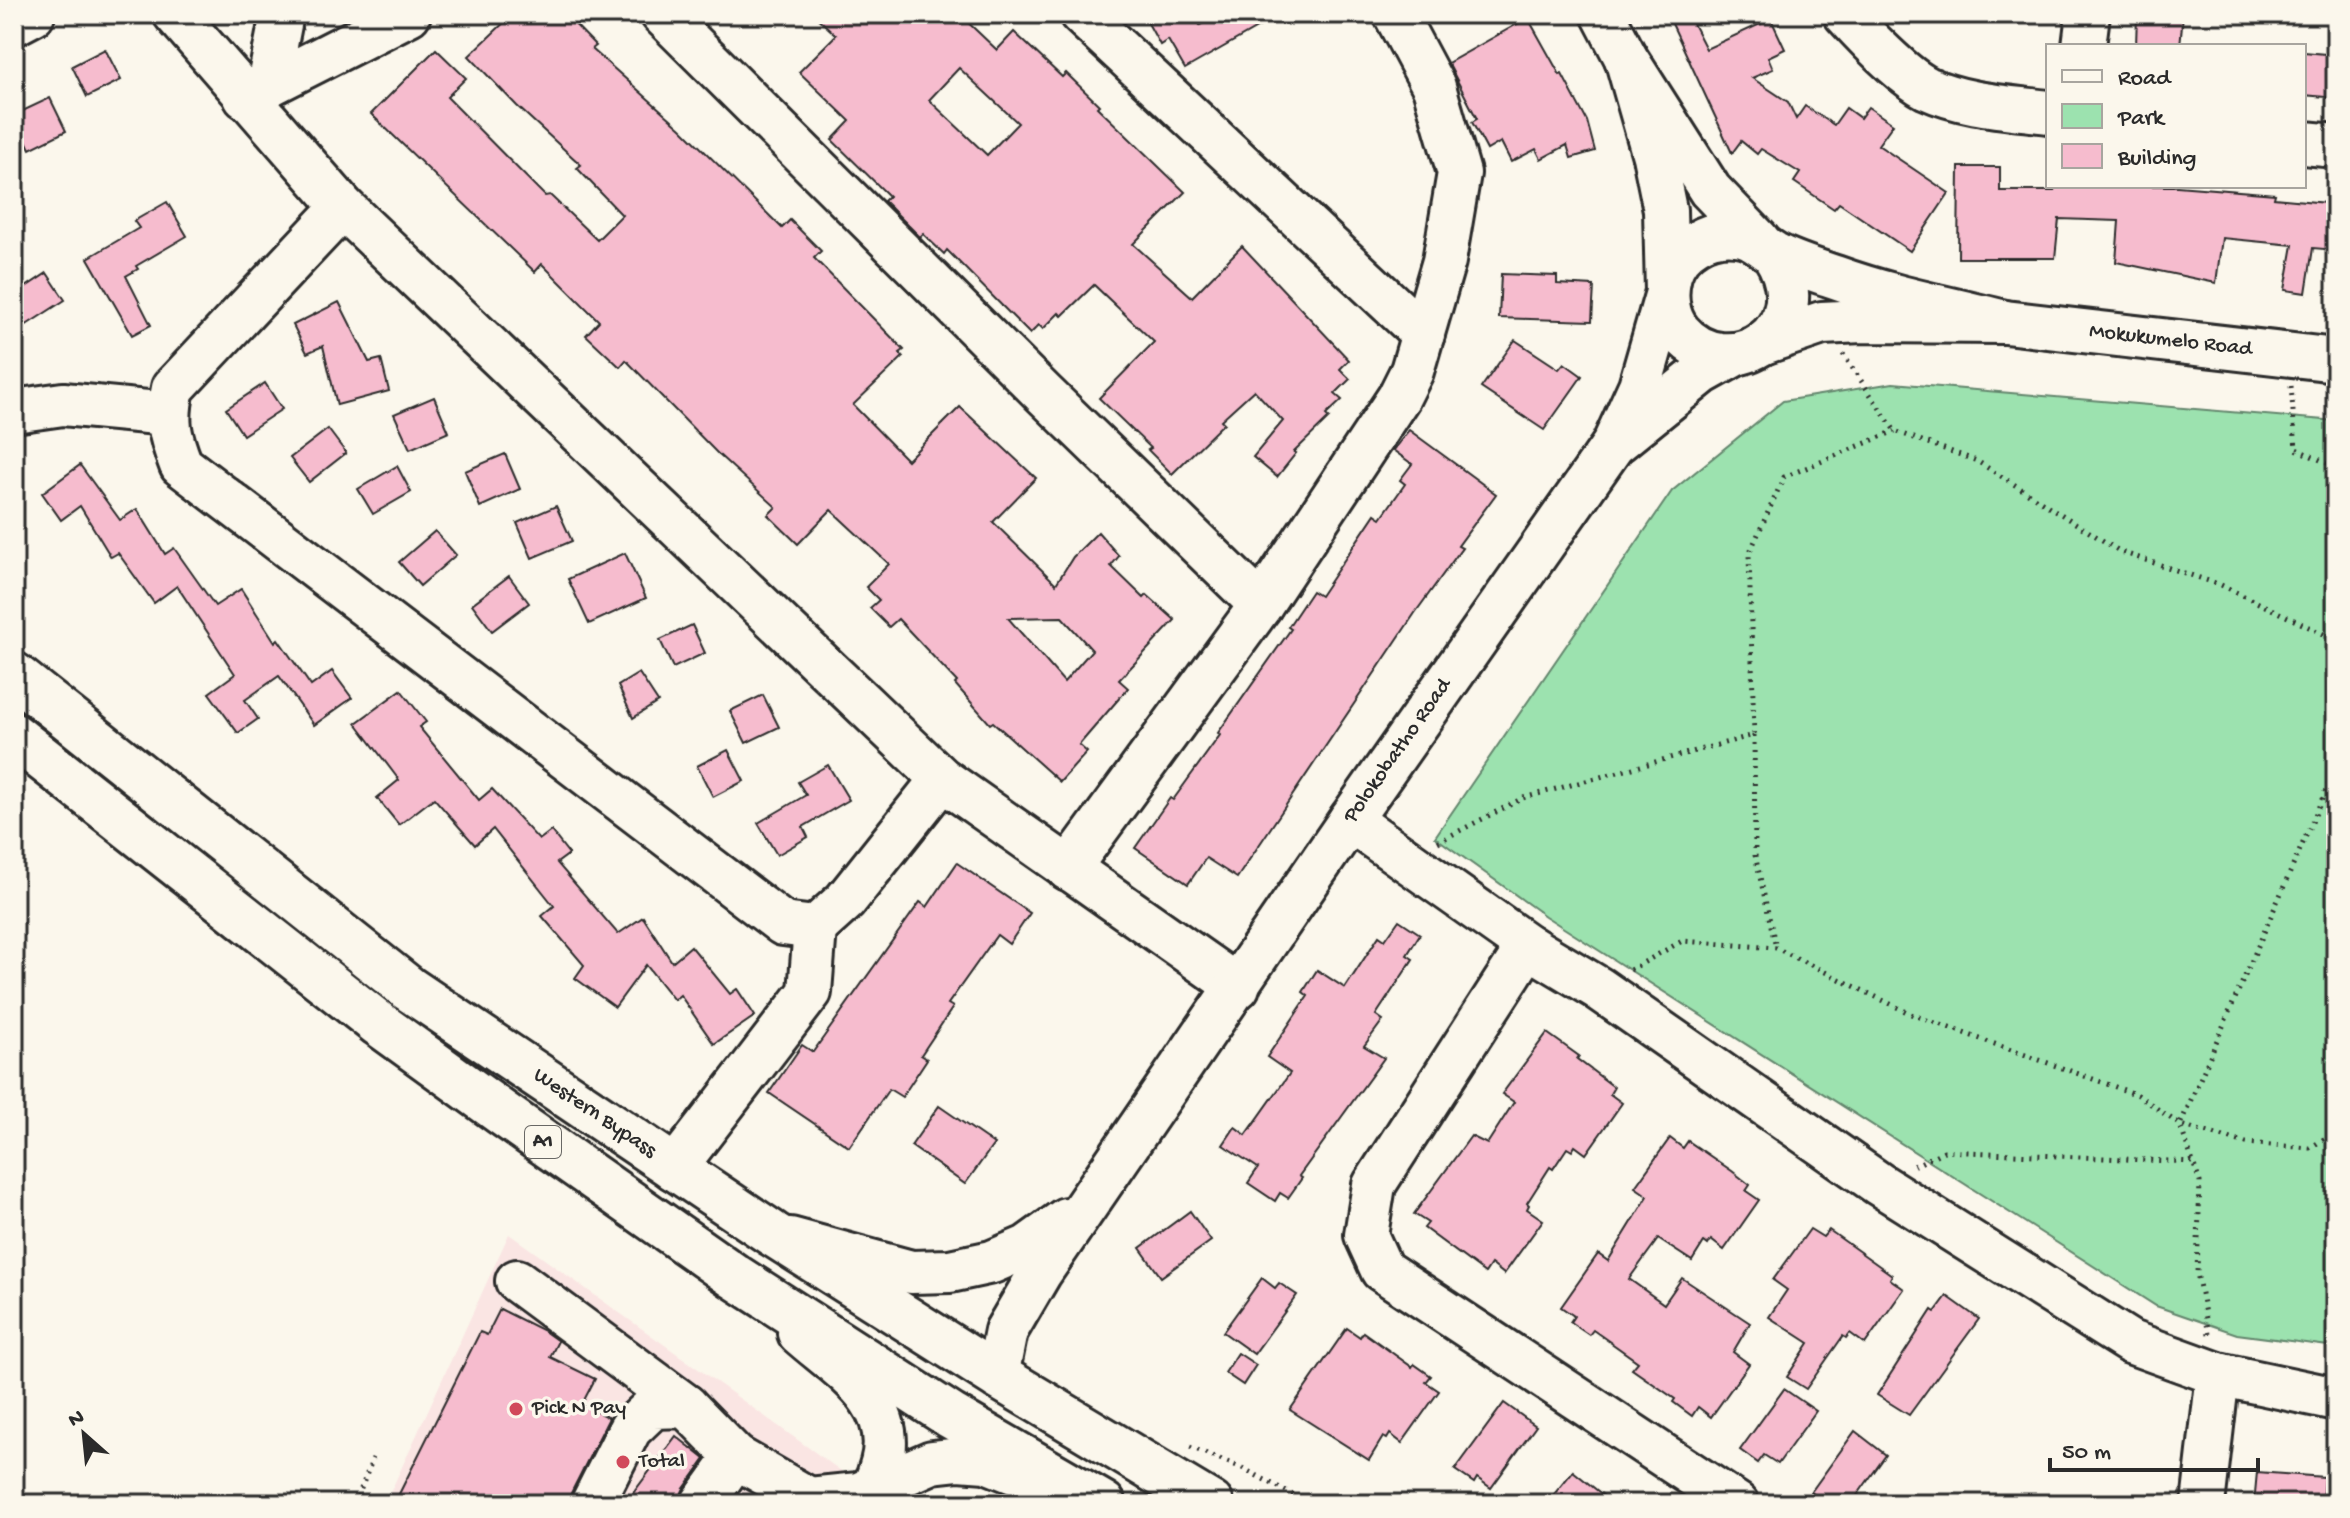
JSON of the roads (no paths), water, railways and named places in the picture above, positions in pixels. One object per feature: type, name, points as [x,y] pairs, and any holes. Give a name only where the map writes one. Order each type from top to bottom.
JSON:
[{"type":"highway","name":"Western Bypass","points":[[14,675],[409,989],[773,1234],[997,1376],[1211,1504]]},
{"type":"highway","name":"A1","points":[[14,736],[379,1024],[734,1276],[951,1416],[1103,1504]]},
{"type":"street","points":[[14,24],[33,14]]},
{"type":"street","points":[[175,14],[257,92],[343,207],[942,779],[1238,987]]},
{"type":"street","points":[[257,92],[282,14]]},
{"type":"street","points":[[257,92],[409,14]]},
{"type":"street","points":[[662,14],[1261,605]]},
{"type":"street","points":[[1081,14],[1423,334]]},
{"type":"street","points":[[1068,869],[1261,605],[1399,397],[1412,371],[1444,261],[1459,173],[1434,87],[1395,14]]},
{"type":"street","points":[[1603,14],[1626,58],[1710,190],[1784,270],[1789,290],[1786,310],[1778,329],[1750,349],[1715,353],[1696,346],[1680,332],[1670,313],[1665,210],[1654,156],[1626,58]]},
{"type":"street","points":[[1845,14],[1874,45],[1926,87],[1977,103],[2046,112]]},
{"type":"street","points":[[2084,44],[2088,14]]},
{"type":"street","points":[[2306,143],[2336,146]]},
{"type":"street","points":[[343,207],[173,388],[168,414],[169,435],[181,465],[783,924],[815,928]]},
{"type":"street","points":[[1667,292],[1671,272],[1681,254],[1698,241],[1717,233],[1738,234],[1838,278],[2005,322]]},
{"type":"street","name":"Polokobatho Road","points":[[997,1376],[1006,1331],[1019,1306],[1350,820],[1613,445],[1640,386],[1667,292]]},
{"type":"street","points":[[1613,445],[1702,373],[1750,349],[1822,323],[2005,322]]},
{"type":"street","name":"Mokukumelo Road","points":[[2005,322],[2336,360]]},
{"type":"street","points":[[14,411],[63,404],[168,414]]},
{"type":"street","points":[[674,1169],[810,992],[815,928],[845,901],[942,779]]},
{"type":"street","points":[[1350,820],[1528,946],[1598,988],[1879,1184],[2130,1342],[2218,1374],[2336,1399]]},
{"type":"street","points":[[1528,946],[1374,1185],[1366,1235],[1382,1270],[1737,1504]]},
{"type":"street","points":[[773,1234],[911,1272],[950,1271],[992,1262],[1027,1247],[1096,1193]]},
{"type":"street","points":[[734,1276],[868,1395],[881,1414],[886,1435],[884,1457],[869,1497]]},
{"type":"street","points":[[517,1281],[686,1406],[736,1457],[788,1497],[869,1497],[906,1472],[932,1462],[959,1459],[986,1461],[1017,1472],[1084,1504]]},
{"type":"street","points":[[2203,1504],[2218,1374]]},
{"type":"street","points":[[592,1504],[630,1429],[653,1407],[686,1406]]},
{"type":"street","points":[[702,1504],[736,1457]]},
{"type":"place","name":"Pick N Pay","points":[[516,1409]]},
{"type":"place","name":"Total","points":[[623,1462]]}]
